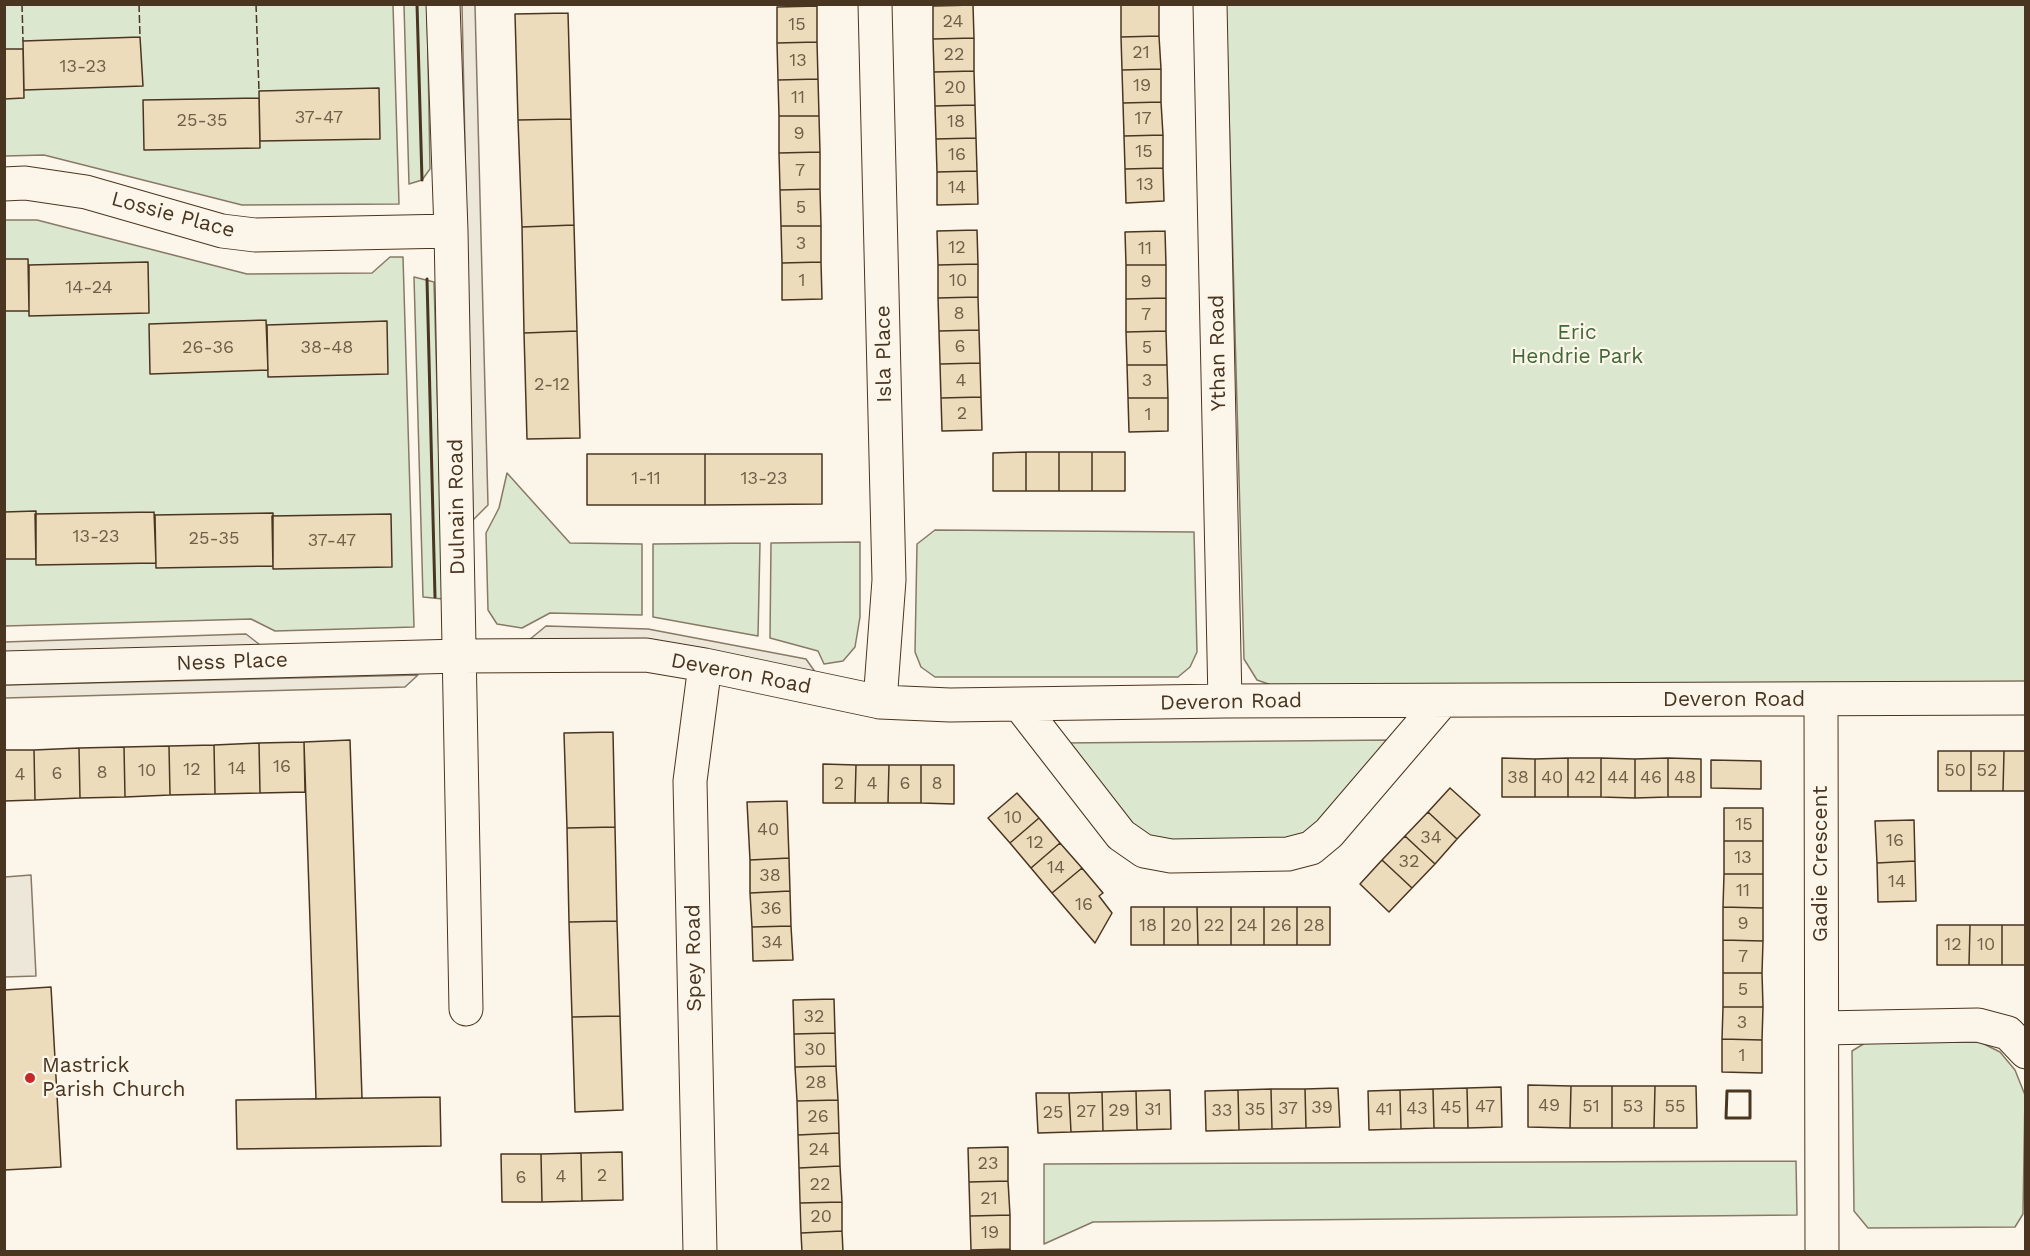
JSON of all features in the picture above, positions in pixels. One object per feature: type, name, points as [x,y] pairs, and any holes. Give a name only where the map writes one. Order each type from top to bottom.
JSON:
[{"type":"street","name":"Dulnain Road","points":[[443,4],[451,231],[466,1009]]},
{"type":"street","name":"Isla Place","points":[[875,4],[890,580],[880,702]]},
{"type":"street","name":"Ythan Road","points":[[1209,4],[1225,701]]},
{"type":"street","name":"Lossie Place","points":[[4,184],[25,183],[86,192],[222,231],[255,235],[451,231]]},
{"type":"street","name":"Deveron Road","points":[[460,656],[646,656],[705,665],[880,702],[1020,705],[1225,701],[2025,698]]},
{"type":"street","name":"Ness Place","points":[[4,668],[460,656]]},
{"type":"street","name":"Spey Road","points":[[700,1251],[690,781],[705,665]]},
{"type":"street","name":"Gadie Crescent","points":[[1821,700],[1822,1251]]},
{"type":"street","points":[[1020,705],[1121,835],[1144,851],[1171,856],[1288,854],[1311,848],[1329,833],[1442,701]]},
{"type":"street","points":[[1821,1028],[1978,1025],[2008,1033],[2025,1052]]},
{"type":"green space","points":[[4,5],[393,5],[399,204],[242,205],[44,155],[5,156]]},
{"type":"green space","points":[[404,5],[427,5],[430,169],[422,180],[409,184]]},
{"type":"green space","name":"Eric Hendrie Park","points":[[1226,5],[2025,5],[2025,683],[1277,687],[1257,680],[1244,659]]},
{"type":"green space","points":[[4,220],[37,220],[247,274],[372,273],[390,257],[403,257],[414,627],[275,631],[251,619],[5,626]]},
{"type":"green space","points":[[414,277],[434,282],[443,599],[423,597]]},
{"type":"green space","points":[[507,473],[570,543],[642,544],[642,615],[550,613],[522,628],[497,624],[488,610],[486,533],[499,508]]},
{"type":"green space","points":[[935,530],[1194,532],[1197,652],[1190,667],[1178,677],[935,677],[921,667],[915,652],[917,544]]},
{"type":"green space","points":[[860,542],[860,617],[855,647],[843,661],[824,664],[818,651],[770,638],[771,543]]},
{"type":"green space","points":[[760,543],[758,636],[653,617],[653,544]]},
{"type":"green space","points":[[1392,740],[1306,839],[1167,841],[1147,835],[1129,824],[1062,743]]},
{"type":"green space","points":[[1980,1042],[2000,1052],[2015,1070],[2025,1095],[2023,1214],[2015,1227],[1868,1228],[1854,1211],[1852,1051],[1865,1043]]},
{"type":"green space","points":[[1796,1161],[1797,1215],[1093,1222],[1044,1244],[1044,1164]]},
{"type":"shaded area","points":[[462,5],[475,5],[488,505],[473,520]]},
{"type":"shaded area","points":[[546,626],[648,629],[806,659],[818,676],[529,640]]},
{"type":"shaded area","points":[[246,634],[264,648],[5,655],[4,642]]},
{"type":"shaded area","points":[[418,675],[405,687],[5,698],[5,685]]},
{"type":"shaded area","points":[[31,875],[36,976],[5,977],[5,877]]},
{"type":"building","points":[[1121,4],[1159,4],[1159,36],[1121,37]]},
{"type":"building","points":[[973,5],[974,38],[933,39],[933,6]]},
{"type":"building","points":[[817,6],[817,42],[777,43],[777,7]]},
{"type":"building","points":[[568,13],[571,119],[518,120],[515,14]]},
{"type":"building","points":[[1159,36],[1161,69],[1122,70],[1121,37]]},
{"type":"building","points":[[140,37],[143,86],[24,90],[23,41]]},
{"type":"building","points":[[974,38],[974,71],[934,72],[933,39]]},
{"type":"building","points":[[817,42],[818,79],[778,80],[777,43]]},
{"type":"building","points":[[4,49],[23,49],[24,98],[4,99]]},
{"type":"building","points":[[1161,69],[1161,102],[1123,103],[1122,70]]},
{"type":"building","points":[[974,71],[975,105],[935,106],[934,72]]},
{"type":"building","points":[[818,79],[819,116],[779,116],[778,80]]},
{"type":"building","points":[[379,88],[380,139],[260,141],[259,91]]},
{"type":"building","points":[[259,98],[260,148],[144,150],[143,100]]},
{"type":"building","points":[[1161,102],[1163,135],[1124,136],[1123,103]]},
{"type":"building","points":[[975,105],[976,138],[936,139],[935,106]]},
{"type":"building","points":[[779,116],[819,116],[820,152],[779,153]]},
{"type":"building","points":[[571,119],[574,225],[522,227],[518,120]]},
{"type":"building","points":[[1163,135],[1163,168],[1125,169],[1124,136]]},
{"type":"building","points":[[976,138],[977,171],[937,172],[936,139]]},
{"type":"building","points":[[820,152],[820,189],[780,190],[779,153]]},
{"type":"building","points":[[1163,168],[1164,201],[1126,203],[1125,169]]},
{"type":"building","points":[[977,171],[978,204],[937,205],[937,172]]},
{"type":"building","points":[[820,189],[821,226],[781,226],[780,190]]},
{"type":"building","points":[[574,225],[577,331],[524,333],[522,227]]},
{"type":"building","points":[[781,226],[821,226],[821,262],[782,263]]},
{"type":"building","points":[[977,230],[978,264],[938,265],[937,231]]},
{"type":"building","points":[[1165,231],[1166,265],[1126,265],[1125,232]]},
{"type":"building","points":[[4,259],[28,259],[29,311],[4,311]]},
{"type":"building","points":[[148,262],[149,313],[29,316],[29,265]]},
{"type":"building","points":[[821,262],[822,299],[782,300],[782,263]]},
{"type":"building","points":[[978,264],[978,297],[938,298],[938,265]]},
{"type":"building","points":[[1126,265],[1166,265],[1166,298],[1126,299]]},
{"type":"building","points":[[978,297],[979,330],[939,331],[938,298]]},
{"type":"building","points":[[1166,298],[1166,331],[1126,332],[1126,299]]},
{"type":"building","points":[[266,320],[268,370],[150,374],[149,324]]},
{"type":"building","points":[[387,321],[388,374],[268,377],[267,325]]},
{"type":"building","points":[[979,330],[980,363],[940,364],[939,331]]},
{"type":"building","points":[[577,331],[580,438],[527,439],[524,333]]},
{"type":"building","points":[[1166,331],[1167,365],[1127,365],[1126,332]]},
{"type":"building","points":[[980,363],[981,397],[941,398],[940,364]]},
{"type":"building","points":[[1127,365],[1167,365],[1168,398],[1128,398]]},
{"type":"building","points":[[981,397],[982,430],[942,431],[941,398]]},
{"type":"building","points":[[1128,398],[1168,398],[1168,431],[1129,432]]},
{"type":"building","points":[[1026,452],[1059,452],[1059,491],[1026,491]]},
{"type":"building","points":[[1026,452],[1026,491],[993,491],[993,453]]},
{"type":"building","points":[[1059,452],[1092,452],[1092,491],[1059,491]]},
{"type":"building","points":[[1092,452],[1125,452],[1125,491],[1092,491]]},
{"type":"building","points":[[587,454],[705,454],[705,505],[587,505]]},
{"type":"building","points":[[705,454],[822,454],[822,504],[705,505]]},
{"type":"building","points":[[36,511],[36,559],[4,559],[4,512]]},
{"type":"building","points":[[154,512],[156,563],[36,565],[35,514]]},
{"type":"building","points":[[273,513],[273,566],[156,568],[155,515]]},
{"type":"building","points":[[391,514],[392,567],[273,569],[272,516]]},
{"type":"building","points":[[613,732],[615,827],[567,828],[564,733]]},
{"type":"building","points":[[350,740],[362,1098],[316,1099],[304,742]]},
{"type":"building","points":[[304,742],[305,792],[260,793],[259,743]]},
{"type":"building","points":[[259,743],[260,793],[215,794],[214,745]]},
{"type":"building","points":[[214,745],[215,794],[170,795],[169,746]]},
{"type":"building","points":[[169,746],[170,795],[125,797],[124,747]]},
{"type":"building","points":[[124,747],[125,797],[80,798],[79,748]]},
{"type":"building","points":[[79,748],[80,798],[35,800],[34,750]]},
{"type":"building","points":[[4,750],[34,750],[35,800],[4,801]]},
{"type":"building","points":[[1938,751],[1971,751],[1971,791],[1938,791]]},
{"type":"building","points":[[1971,751],[2004,751],[2003,791],[1971,791]]},
{"type":"building","points":[[2004,751],[2026,751],[2026,791],[2003,791]]},
{"type":"building","points":[[1502,758],[1535,759],[1535,797],[1502,797]]},
{"type":"building","points":[[1568,758],[1601,758],[1601,797],[1568,797]]},
{"type":"building","points":[[1568,758],[1568,797],[1535,797],[1535,759]]},
{"type":"building","points":[[1601,758],[1635,759],[1635,798],[1601,797]]},
{"type":"building","points":[[1668,758],[1701,759],[1701,797],[1668,797]]},
{"type":"building","points":[[1668,758],[1668,797],[1635,798],[1635,759]]},
{"type":"building","points":[[1711,760],[1761,761],[1761,789],[1711,788]]},
{"type":"building","points":[[823,764],[856,765],[855,803],[823,803]]},
{"type":"building","points":[[856,765],[889,765],[888,803],[855,803]]},
{"type":"building","points":[[889,765],[921,765],[921,803],[888,803]]},
{"type":"building","points":[[921,765],[954,765],[954,804],[921,803]]},
{"type":"building","points":[[1450,788],[1480,815],[1457,839],[1428,812]]},
{"type":"building","points":[[1017,793],[1039,818],[1010,843],[988,818]]},
{"type":"building","points":[[787,801],[789,858],[750,860],[747,802]]},
{"type":"building","points":[[1724,808],[1763,808],[1763,841],[1724,841]]},
{"type":"building","points":[[1428,812],[1457,839],[1435,864],[1405,836]]},
{"type":"building","points":[[1039,818],[1060,843],[1031,868],[1010,843]]},
{"type":"building","points":[[1914,820],[1915,861],[1877,863],[1875,821]]},
{"type":"building","points":[[615,827],[617,921],[569,922],[567,828]]},
{"type":"building","points":[[1405,836],[1435,864],[1412,888],[1382,860]]},
{"type":"building","points":[[1724,841],[1763,841],[1763,874],[1724,874]]},
{"type":"building","points":[[1060,843],[1082,868],[1052,893],[1031,868]]},
{"type":"building","points":[[789,858],[790,891],[750,893],[750,860]]},
{"type":"building","points":[[1382,860],[1412,888],[1389,912],[1360,884]]},
{"type":"building","points":[[1915,861],[1916,901],[1878,902],[1877,863]]},
{"type":"building","points":[[1082,868],[1103,893],[1099,896],[1112,913],[1095,943],[1052,893]]},
{"type":"building","points":[[1724,874],[1763,874],[1763,908],[1723,907]]},
{"type":"building","points":[[790,891],[791,926],[752,927],[750,893]]},
{"type":"building","points":[[1131,907],[1164,907],[1164,945],[1131,945]]},
{"type":"building","points":[[1164,907],[1197,907],[1198,945],[1164,945]]},
{"type":"building","points":[[1197,907],[1231,907],[1231,945],[1198,945]]},
{"type":"building","points":[[1231,907],[1264,907],[1264,945],[1231,945]]},
{"type":"building","points":[[1264,907],[1297,907],[1297,945],[1264,945]]},
{"type":"building","points":[[1297,907],[1330,907],[1330,945],[1297,945]]},
{"type":"building","points":[[1723,907],[1763,908],[1763,941],[1723,940]]},
{"type":"building","points":[[617,921],[620,1016],[572,1017],[569,922]]},
{"type":"building","points":[[1937,925],[1970,925],[1969,965],[1937,965]]},
{"type":"building","points":[[1970,925],[2002,925],[2002,965],[1969,965]]},
{"type":"building","points":[[2002,925],[2026,925],[2026,965],[2002,965]]},
{"type":"building","points":[[791,926],[793,960],[753,961],[752,927]]},
{"type":"building","points":[[1723,940],[1763,941],[1762,973],[1723,973]]},
{"type":"building","points":[[1723,973],[1762,973],[1763,1007],[1723,1007]]},
{"type":"building","name":"Mastrick Parish Church","points":[[51,987],[61,1167],[4,1170],[4,990]]},
{"type":"building","points":[[834,999],[835,1033],[794,1034],[793,1000]]},
{"type":"building","points":[[1723,1007],[1763,1007],[1762,1040],[1722,1039]]},
{"type":"building","points":[[620,1016],[623,1110],[575,1112],[572,1017]]},
{"type":"building","points":[[835,1033],[836,1066],[795,1067],[794,1034]]},
{"type":"building","points":[[1722,1039],[1762,1040],[1762,1073],[1722,1072]]},
{"type":"building","points":[[836,1066],[838,1100],[797,1101],[795,1067]]},
{"type":"building","points":[[1528,1085],[1571,1086],[1570,1128],[1528,1127]]},
{"type":"building","points":[[1571,1086],[1612,1086],[1612,1128],[1570,1128]]},
{"type":"building","points":[[1612,1086],[1655,1086],[1654,1128],[1612,1128]]},
{"type":"building","points":[[1655,1086],[1696,1086],[1697,1128],[1654,1128]]},
{"type":"building","points":[[1501,1087],[1502,1127],[1468,1128],[1467,1088]]},
{"type":"building","points":[[1338,1088],[1340,1127],[1306,1128],[1305,1089]]},
{"type":"building","points":[[1467,1088],[1468,1128],[1434,1128],[1433,1089]]},
{"type":"building","points":[[1271,1089],[1305,1089],[1306,1128],[1272,1129]]},
{"type":"building","points":[[1271,1089],[1272,1129],[1239,1130],[1238,1090]]},
{"type":"building","points":[[1433,1089],[1434,1128],[1401,1129],[1400,1090]]},
{"type":"building","points":[[1170,1090],[1171,1129],[1137,1130],[1136,1091]]},
{"type":"building","points":[[1238,1090],[1239,1130],[1206,1131],[1205,1091]]},
{"type":"building","points":[[1400,1090],[1401,1129],[1369,1130],[1368,1091]]},
{"type":"building","points":[[1136,1091],[1137,1130],[1103,1131],[1102,1092]]},
{"type":"building","points":[[1102,1092],[1103,1131],[1071,1132],[1069,1093]]},
{"type":"building","points":[[1036,1093],[1069,1093],[1071,1132],[1038,1133]]},
{"type":"building","points":[[440,1097],[441,1146],[237,1149],[236,1100]]},
{"type":"building","points":[[838,1100],[839,1133],[798,1135],[797,1101]]},
{"type":"building","points":[[839,1133],[840,1166],[799,1168],[798,1135]]},
{"type":"building","points":[[1008,1147],[1008,1181],[969,1182],[968,1148]]},
{"type":"building","points":[[622,1152],[623,1200],[582,1201],[581,1153]]},
{"type":"building","points":[[581,1153],[582,1201],[542,1202],[541,1154]]},
{"type":"building","points":[[501,1154],[541,1154],[542,1202],[502,1202]]},
{"type":"building","points":[[840,1166],[842,1202],[800,1203],[799,1168]]},
{"type":"building","points":[[1008,1181],[1010,1215],[970,1216],[969,1182]]},
{"type":"building","points":[[842,1202],[842,1231],[801,1233],[800,1203]]},
{"type":"building","points":[[1010,1215],[1010,1249],[971,1250],[970,1216]]},
{"type":"building","points":[[842,1231],[843,1252],[802,1252],[801,1233]]},
{"type":"building","points":[[1010,1249],[1011,1252],[971,1252],[971,1250]]},
{"type":"fence","points":[[22,4],[23,41]]},
{"type":"fence","points":[[139,4],[140,37]]},
{"type":"fence","points":[[256,4],[259,91]]},
{"type":"wall","points":[[417,4],[422,180]]},
{"type":"wall","points":[[427,279],[435,597]]},
{"type":"wall","points":[[1727,1091],[1750,1091],[1750,1118],[1726,1118],[1727,1091]]},
{"type":"place","name":"Mastrick Parish Church","points":[[30,1078]]}]
